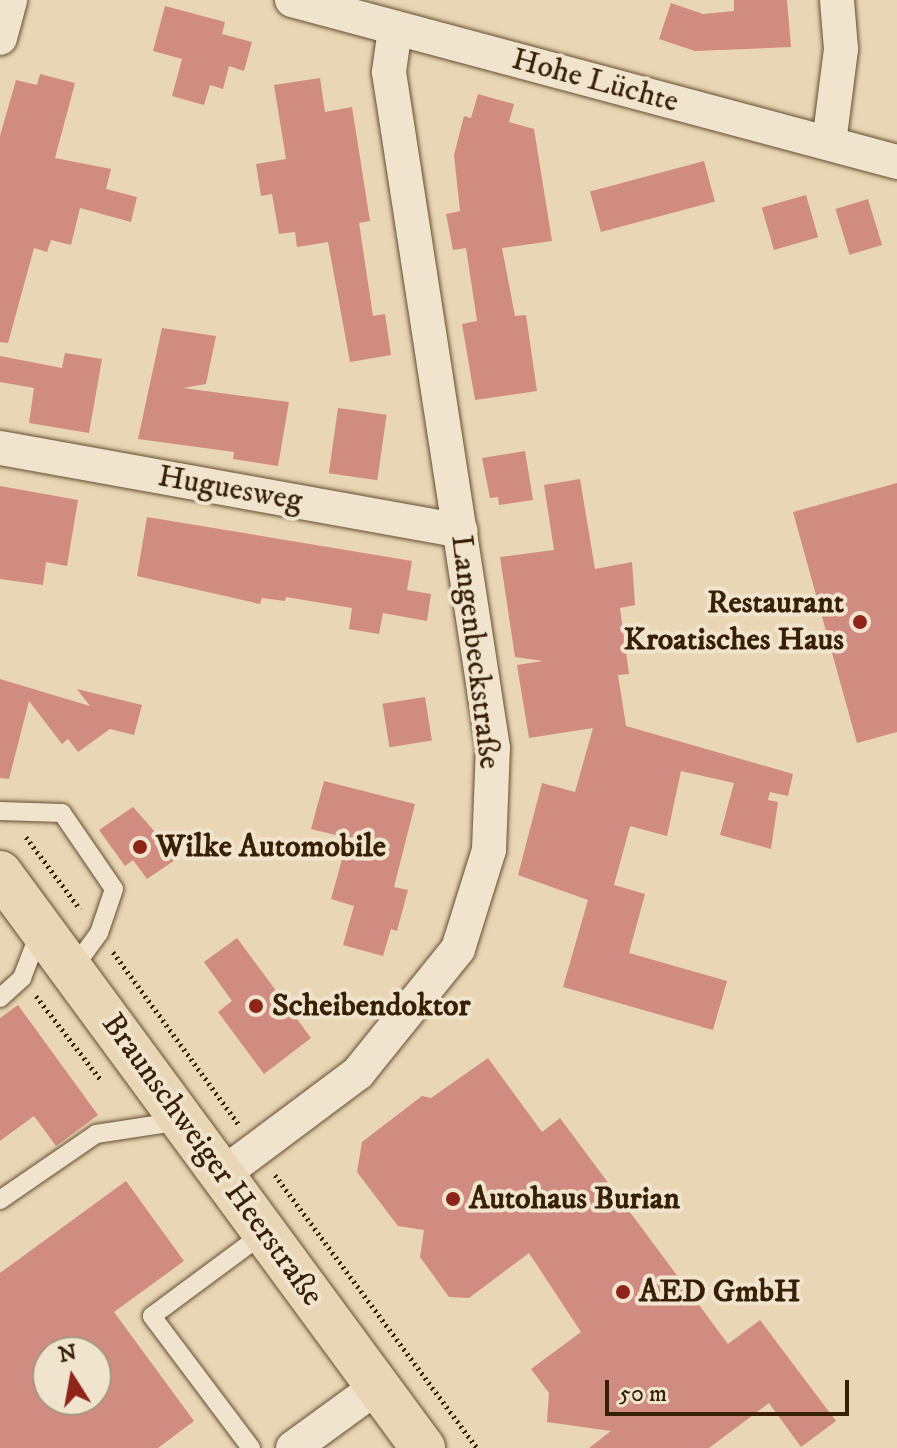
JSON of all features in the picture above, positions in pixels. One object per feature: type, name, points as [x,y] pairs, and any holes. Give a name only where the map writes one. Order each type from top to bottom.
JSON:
[{"type":"main road","name":"Braunschweiger Heerstraße","points":[[0,873],[184,1121],[251,1165],[264,1233],[423,1448]]},
{"type":"street","points":[[0,38],[10,0]]},
{"type":"street","name":"Hohe Lüchte","points":[[292,0],[897,162]]},
{"type":"street","points":[[829,143],[841,49],[837,0]]},
{"type":"street","name":"Langenbeckstraße","points":[[251,1165],[358,1073],[458,949],[489,850],[493,748],[389,72],[395,28]]},
{"type":"street","name":"Huguesweg","points":[[0,448],[461,531]]},
{"type":"street","points":[[293,1448],[377,1387]]},
{"type":"lane","points":[[2,810],[62,813],[114,889],[99,933],[72,970]]},
{"type":"lane","points":[[2,1006],[22,978],[41,929]]},
{"type":"lane","points":[[0,1200],[96,1134],[184,1121]]},
{"type":"lane","points":[[251,1448],[152,1316],[264,1233]]},
{"type":"path","points":[[2,810],[99,933],[251,1165],[477,1448]]},
{"type":"building","points":[[734,0],[787,0],[791,47],[695,51],[659,39],[671,3],[703,14],[734,11]]},
{"type":"building","points":[[165,6],[225,22],[222,34],[252,42],[244,71],[229,66],[223,89],[210,85],[204,105],[172,96],[182,59],[153,51]]},
{"type":"building","points":[[40,74],[75,83],[55,158],[111,169],[106,189],[137,197],[131,222],[80,208],[71,245],[51,240],[47,252],[34,248],[8,343],[0,342],[0,136],[16,80],[37,85]]},
{"type":"building","points":[[320,78],[325,112],[352,107],[370,221],[359,223],[373,316],[385,314],[391,355],[350,362],[328,242],[297,247],[295,232],[279,234],[272,194],[261,196],[256,164],[286,159],[274,85]]},
{"type":"building","points":[[478,94],[514,104],[509,122],[534,129],[552,241],[502,248],[515,316],[526,315],[537,391],[475,400],[462,324],[477,321],[466,248],[453,250],[446,214],[460,211],[454,155],[464,116],[471,118]]},
{"type":"building","points":[[704,161],[715,202],[601,232],[590,192]]},
{"type":"building","points":[[806,195],[818,237],[774,250],[762,208]]},
{"type":"building","points":[[868,199],[882,245],[850,255],[835,209]]},
{"type":"building","points":[[162,328],[216,336],[206,384],[183,388],[289,402],[278,466],[233,459],[234,452],[138,439]]},
{"type":"building","points":[[65,353],[102,359],[89,433],[29,423],[34,388],[0,382],[0,356],[62,368]]},
{"type":"building","points":[[338,408],[387,415],[377,480],[329,473]]},
{"type":"building","points":[[525,451],[533,500],[499,505],[498,497],[490,498],[482,458]]},
{"type":"building","points":[[580,479],[595,569],[632,562],[635,605],[620,608],[629,674],[618,675],[626,726],[793,774],[788,796],[770,792],[768,800],[778,802],[771,849],[720,835],[734,783],[681,771],[667,836],[630,826],[614,885],[645,894],[629,953],[727,981],[713,1030],[563,987],[588,900],[518,875],[542,783],[575,792],[593,728],[529,738],[517,665],[543,661],[515,657],[500,557],[554,550],[544,485]]},
{"type":"building","name":"Restaurant Kroatisches Haus","points":[[897,483],[897,732],[857,743],[793,512]]},
{"type":"building","points":[[0,486],[78,500],[67,566],[46,562],[43,585],[0,579]]},
{"type":"building","points":[[147,517],[412,561],[407,590],[431,594],[427,621],[383,613],[379,634],[349,629],[352,608],[286,597],[285,601],[262,598],[260,604],[137,576]]},
{"type":"building","points":[[0,679],[90,706],[77,689],[142,705],[134,735],[110,729],[78,752],[68,739],[62,744],[29,701],[9,779],[0,778]]},
{"type":"building","points":[[425,697],[432,740],[389,747],[383,704]]},
{"type":"building","points":[[324,781],[415,804],[394,887],[408,890],[397,931],[391,929],[383,956],[343,945],[354,906],[331,899],[348,838],[311,829]]},
{"type":"building","name":"Wilke Automobile","points":[[133,807],[178,858],[147,879],[133,860],[125,866],[99,830]]},
{"type":"building","name":"Scheibendoktor","points":[[237,938],[311,1038],[264,1074],[218,1012],[232,1001],[204,962]]},
{"type":"building","points":[[18,1005],[98,1115],[56,1146],[34,1116],[0,1141],[0,1018]]},
{"type":"building","points":[[488,1058],[542,1132],[560,1118],[728,1344],[760,1320],[836,1421],[801,1447],[769,1403],[709,1448],[589,1448],[611,1431],[547,1422],[549,1393],[531,1369],[581,1332],[529,1253],[469,1298],[449,1297],[420,1257],[424,1230],[398,1226],[357,1172],[362,1142],[422,1096],[431,1098]]},
{"type":"building","points":[[126,1181],[184,1261],[114,1312],[194,1421],[158,1448],[0,1448],[0,1273]]},
{"type":"place","name":"Restaurant Kroatisches Haus","points":[[860,622]]},
{"type":"place","name":"Wilke Automobile","points":[[140,847]]},
{"type":"place","name":"Scheibendoktor","points":[[256,1006]]},
{"type":"place","name":"Autohaus Burian","points":[[453,1199]]},
{"type":"place","name":"AED GmbH","points":[[623,1292]]}]
